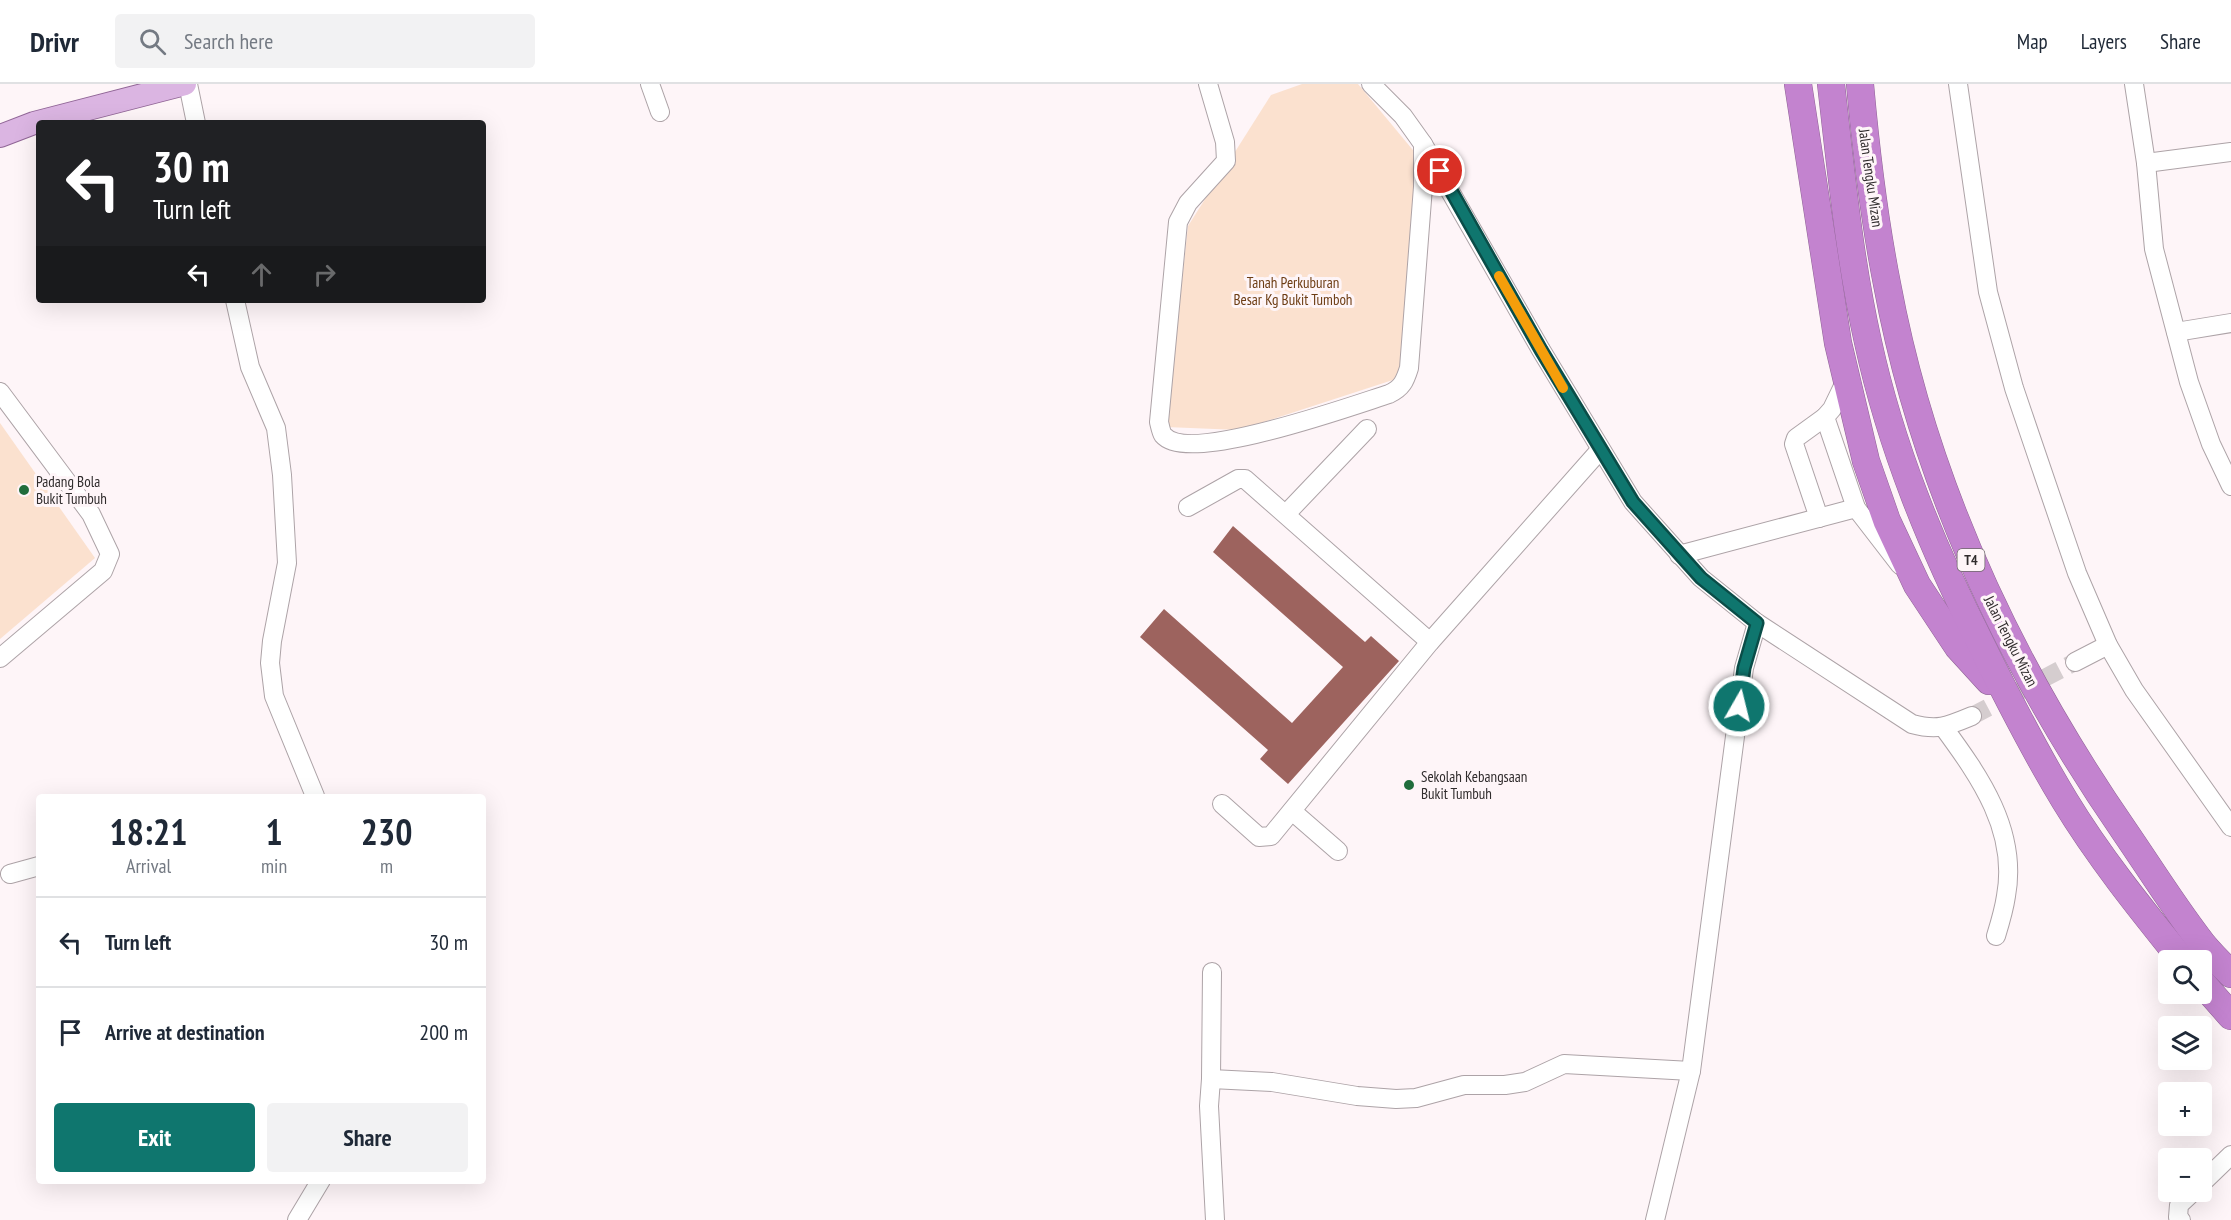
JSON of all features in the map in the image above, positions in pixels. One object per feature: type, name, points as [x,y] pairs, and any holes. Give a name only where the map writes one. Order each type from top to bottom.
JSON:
[{"type":"highway","points":[[1798,84],[1823,255],[1846,380],[1866,461],[1887,520],[1917,585],[1958,647],[2012,706]]},
{"type":"highway","name":"Jalan Tengku Mizan","points":[[1831,84],[1848,229],[1866,330],[1890,427],[1916,504],[1942,564],[2012,706],[2065,802],[2116,876],[2174,950]]},
{"type":"highway","name":"Jalan Tengku Mizan","points":[[1860,84],[1867,160],[1887,285],[1912,389],[1941,483],[1967,551],[2034,687],[2089,779],[2199,940],[2231,974]]},
{"type":"highway","points":[[2146,862],[2231,950]]},
{"type":"highway","points":[[2212,994],[2231,1016]]},
{"type":"main road","points":[[46,120],[186,84]]},
{"type":"main road","points":[[0,136],[36,122]]},
{"type":"street","points":[[186,84],[195,120]]},
{"type":"street","points":[[650,84],[660,112]]},
{"type":"street","points":[[1208,84],[1225,142],[1226,161],[1188,203],[1178,222],[1159,422],[1163,435],[1169,439],[1199,444],[1240,437],[1304,422],[1399,389],[1405,382],[1409,368],[1423,187],[1423,144]]},
{"type":"street","points":[[1371,84],[1403,116],[1423,144],[1600,450],[1633,502],[1679,555],[1701,578],[1757,623],[1912,724],[1928,728],[1944,728],[1972,716]]},
{"type":"street","points":[[1958,84],[1988,292],[2014,388],[2077,573],[2108,645],[2134,690],[2231,826]]},
{"type":"street","points":[[2134,84],[2146,163],[2154,249],[2188,382],[2211,444],[2231,486]]},
{"type":"street","points":[[2146,163],[2231,152]]},
{"type":"street","points":[[236,303],[250,367],[276,428],[282,475],[287,563],[272,641],[270,663],[274,696],[314,794]]},
{"type":"street","points":[[2176,332],[2231,323]]},
{"type":"street","points":[[1819,518],[1794,444],[1796,438],[1825,417],[1832,409],[1846,380]]},
{"type":"street","points":[[0,392],[91,514],[110,554],[103,571],[0,658]]},
{"type":"street","points":[[1825,417],[1856,508],[1883,546],[1917,585]]},
{"type":"street","points":[[1286,514],[1366,429]]},
{"type":"street","points":[[1222,804],[1259,837],[1271,836],[1430,642],[1600,450]]},
{"type":"street","points":[[1188,507],[1238,479],[1245,479],[1430,642]]},
{"type":"street","points":[[1679,555],[1856,508]]},
{"type":"street","points":[[1655,1220],[1691,1071],[1744,668],[1757,623]]},
{"type":"street","points":[[2075,662],[2108,645]]},
{"type":"street","points":[[1944,728],[1974,768],[1995,808],[2007,850],[2007,894],[1996,936]]},
{"type":"street","points":[[1292,811],[1338,851]]},
{"type":"street","points":[[10,874],[36,867]]},
{"type":"street","points":[[1212,972],[1209,1106],[1215,1220]]},
{"type":"street","points":[[1211,1079],[1272,1082],[1357,1096],[1396,1099],[1416,1098],[1464,1085],[1505,1085],[1525,1082],[1564,1064],[1691,1071]]},
{"type":"street","points":[[2212,1173],[2231,1155]]},
{"type":"street","points":[[297,1220],[319,1184]]},
{"type":"street","points":[[2181,1220],[2178,1217],[2179,1205],[2182,1202]]},
{"type":"green space","name":"Tanah Perkuburan Besar Kg Bukit Tumboh","points":[[1302,84],[1358,84],[1417,155],[1399,378],[1239,430],[1166,427],[1188,226],[1271,95]]},
{"type":"green space","name":"Padang Bola Bukit Tumbuh","points":[[0,423],[95,558],[0,639]]},
{"type":"building","points":[[1233,526],[1365,642],[1371,636],[1399,661],[1288,784],[1260,759],[1268,750],[1140,637],[1164,609],[1292,723],[1343,667],[1213,552]]},
{"type":"tunnel","points":[[1972,716],[2075,662]]},
{"type":"slow traffic","points":[[1499,276],[1563,388]]},
{"type":"place","name":"Padang Bola Bukit Tumbuh","points":[[24,490]]},
{"type":"place","name":"Sekolah Kebangsaan Bukit Tumbuh","points":[[1409,785]]},
{"type":"route","points":[[1440,171],[1541,350],[1633,502],[1701,578],[1757,623],[1744,668],[1739,706]]}]
